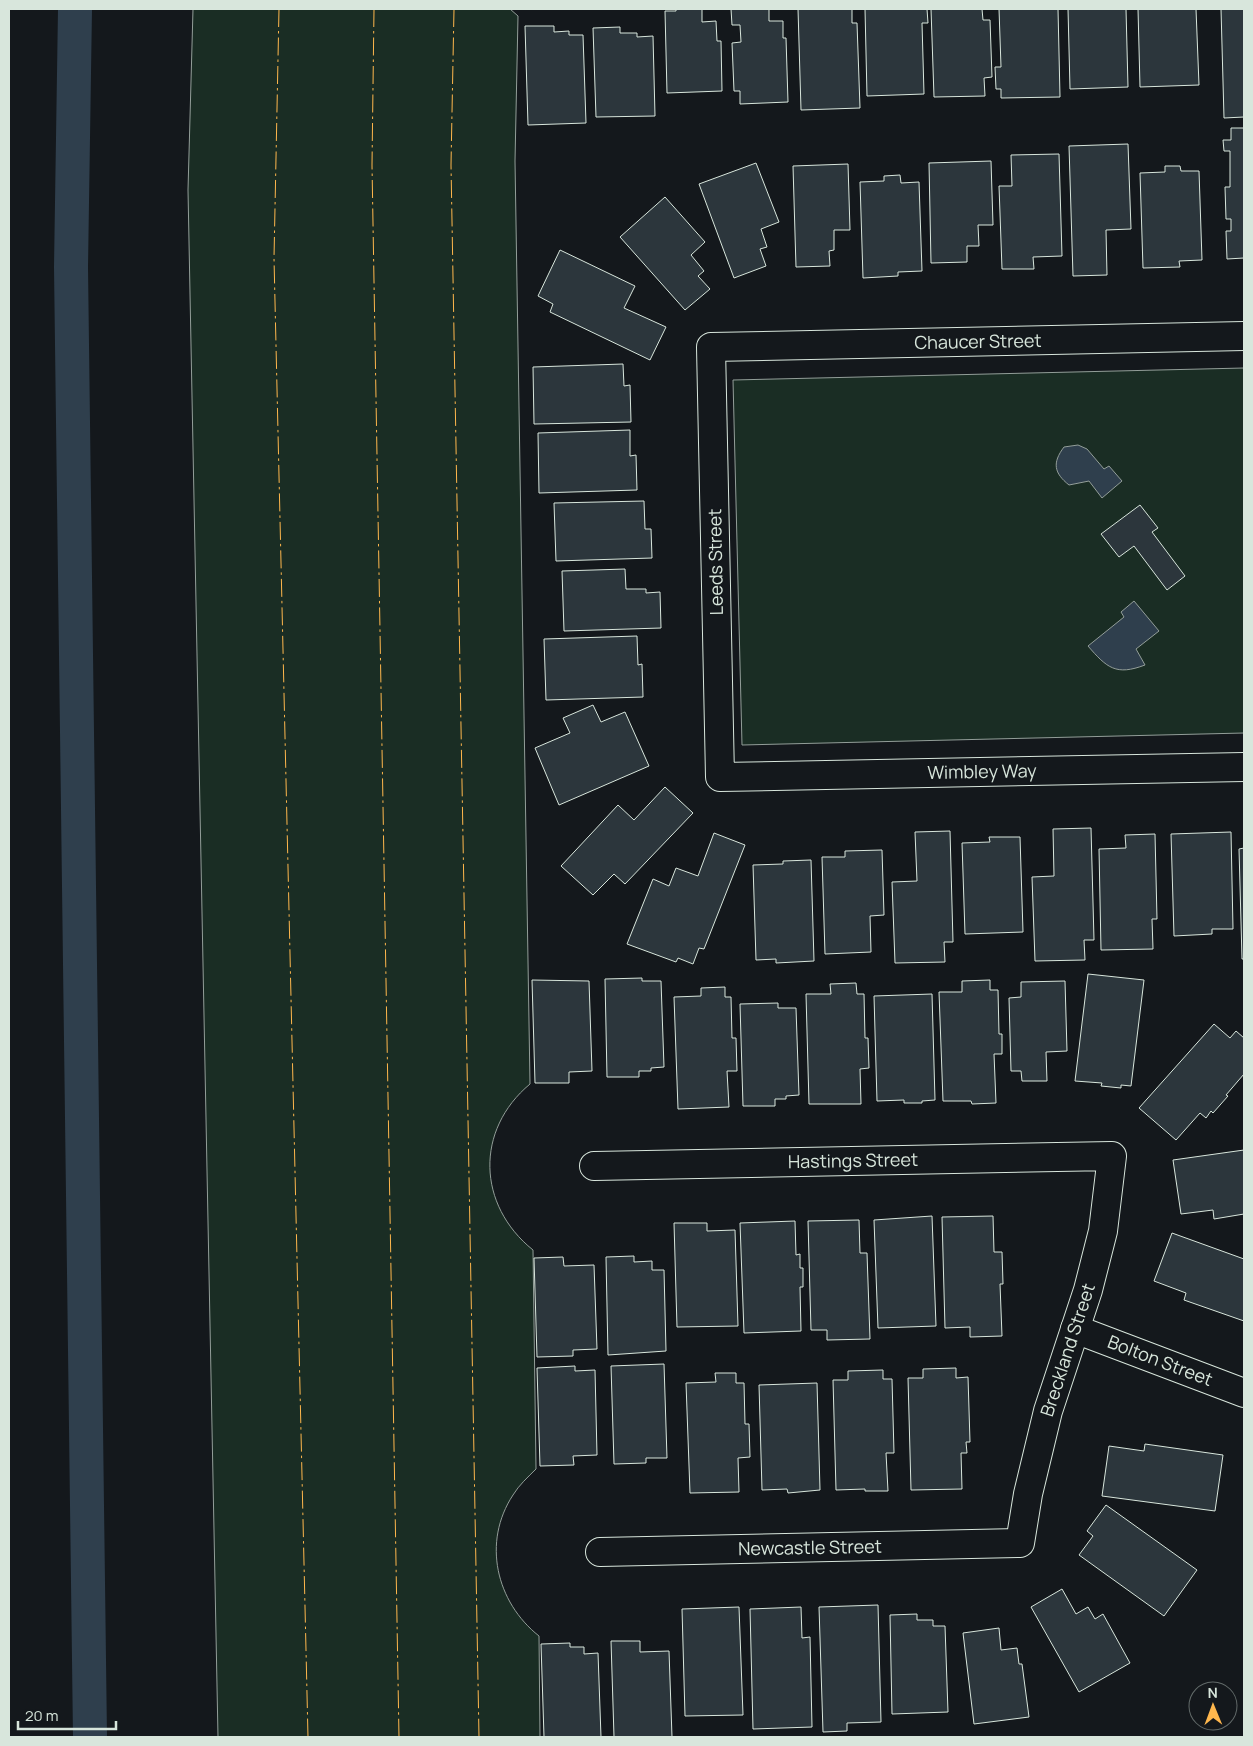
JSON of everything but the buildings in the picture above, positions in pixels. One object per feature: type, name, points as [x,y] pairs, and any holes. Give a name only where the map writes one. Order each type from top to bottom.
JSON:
[{"type":"street","name":"Chaucer Street","points":[[711,347],[1244,336]]},
{"type":"street","name":"Leeds Street","points":[[711,347],[720,777]]},
{"type":"street","name":"Wimbley Way","points":[[720,777],[1244,767]]},
{"type":"street","name":"Hastings Street","points":[[594,1166],[1112,1156]]},
{"type":"street","name":"Breckland Street","points":[[1020,1544],[1028,1494],[1048,1411],[1088,1290],[1103,1231],[1112,1156]]},
{"type":"street","name":"Bolton Street","points":[[1075,1328],[1244,1393]]},
{"type":"street","name":"Newcastle Street","points":[[600,1552],[1020,1544]]},
{"type":"green space","points":[[193,9],[510,9],[518,16],[515,161],[530,1084],[512,1102],[499,1123],[492,1145],[490,1167],[493,1190],[501,1212],[515,1232],[533,1250],[536,1469],[515,1491],[503,1513],[496,1551],[498,1570],[512,1606],[524,1622],[539,1636],[540,1737],[218,1737],[188,190]]},
{"type":"green space","points":[[1244,368],[1244,733],[742,745],[733,380]]},
{"type":"water","points":[[1078,445],[1087,449],[1104,469],[1109,466],[1122,481],[1102,498],[1089,481],[1069,485],[1058,472],[1056,463],[1064,447]]},
{"type":"water","points":[[1134,601],[1159,631],[1136,649],[1145,665],[1127,670],[1119,670],[1107,665],[1088,646],[1124,617],[1121,612]]},
{"type":"waterway","points":[[75,9],[71,267],[90,1737]]},
{"type":"power","points":[[279,9],[274,258],[308,1737]]},
{"type":"power","points":[[374,9],[372,165],[399,1737]]},
{"type":"power","points":[[454,9],[451,165],[479,1737]]}]
